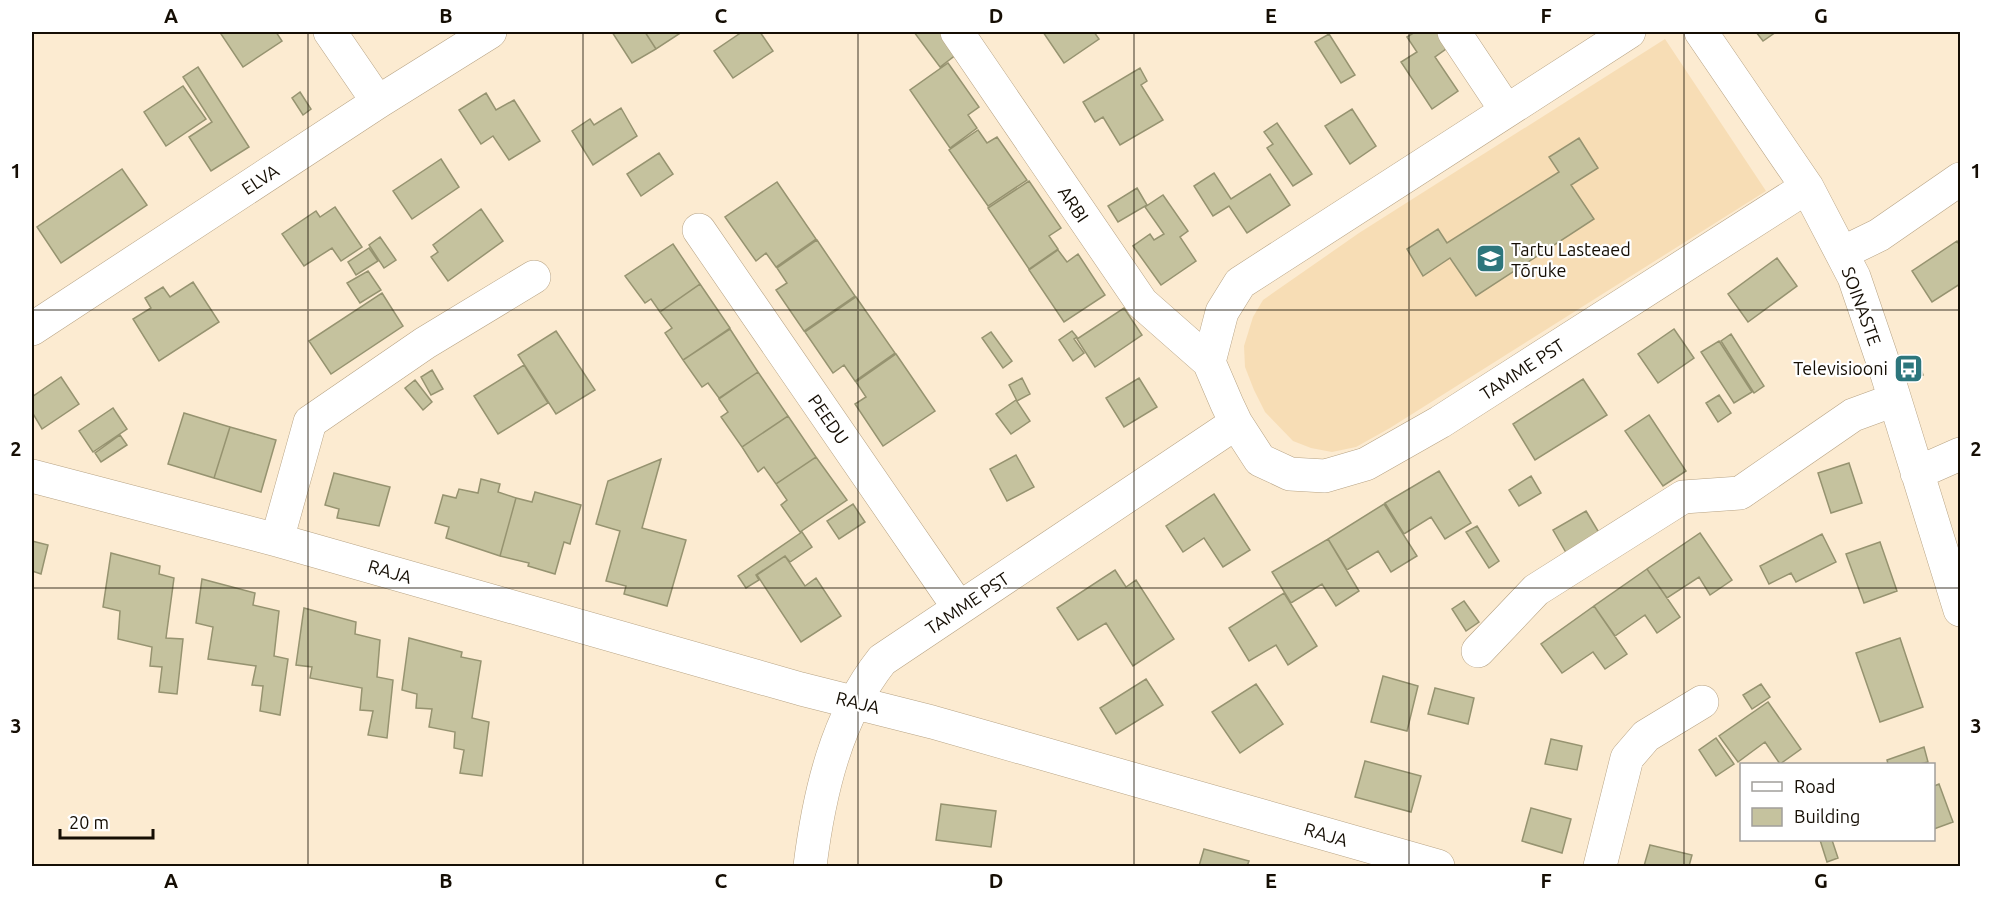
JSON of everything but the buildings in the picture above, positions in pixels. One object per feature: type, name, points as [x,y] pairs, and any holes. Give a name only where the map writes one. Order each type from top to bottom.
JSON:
[{"type":"street","points":[[330,32],[378,102]]},
{"type":"street","name":"ELVA","points":[[32,329],[378,102],[490,32]]},
{"type":"street","name":"ARBI","points":[[957,32],[1142,303],[1209,362]]},
{"type":"street","points":[[1454,32],[1506,110]]},
{"type":"street","points":[[1209,362],[1222,312],[1240,283],[1629,32]]},
{"type":"street","name":"SOINASTE","points":[[1701,32],[1807,187],[1854,277],[1960,610]]},
{"type":"street","points":[[1842,253],[1879,235],[1960,179]]},
{"type":"street","name":"TAMME PST","points":[[1209,362],[1236,423],[1260,460],[1290,474],[1325,476],[1366,464],[1440,422],[1807,187]]},
{"type":"street","name":"PEEDU","points":[[699,230],[959,608]]},
{"type":"street","points":[[277,540],[310,422],[425,343],[534,277]]},
{"type":"street","points":[[1478,651],[1536,590],[1683,497],[1740,493],[1853,415],[1894,400]]},
{"type":"street","name":"TAMME PST","points":[[810,867],[814,839],[837,740],[855,701],[882,660],[1236,423]]},
{"type":"street","points":[[1917,473],[1960,454]]},
{"type":"street","name":"RAJA","points":[[32,476],[277,540],[1438,867]]},
{"type":"street","points":[[1600,867],[1627,758],[1646,736],[1701,702]]},
{"type":"shaded area","name":"Tartu Lasteaed Tõruke","points":[[1665,39],[1766,191],[1390,428],[1356,447],[1332,452],[1311,448],[1293,441],[1265,412],[1245,367],[1244,346],[1253,317],[1263,300],[1359,233]]},
{"type":"place","name":"Tartu Lasteaed Tõruke","points":[[1490,259]]},
{"type":"place","name":"Televisiooni","points":[[1909,368]]}]
